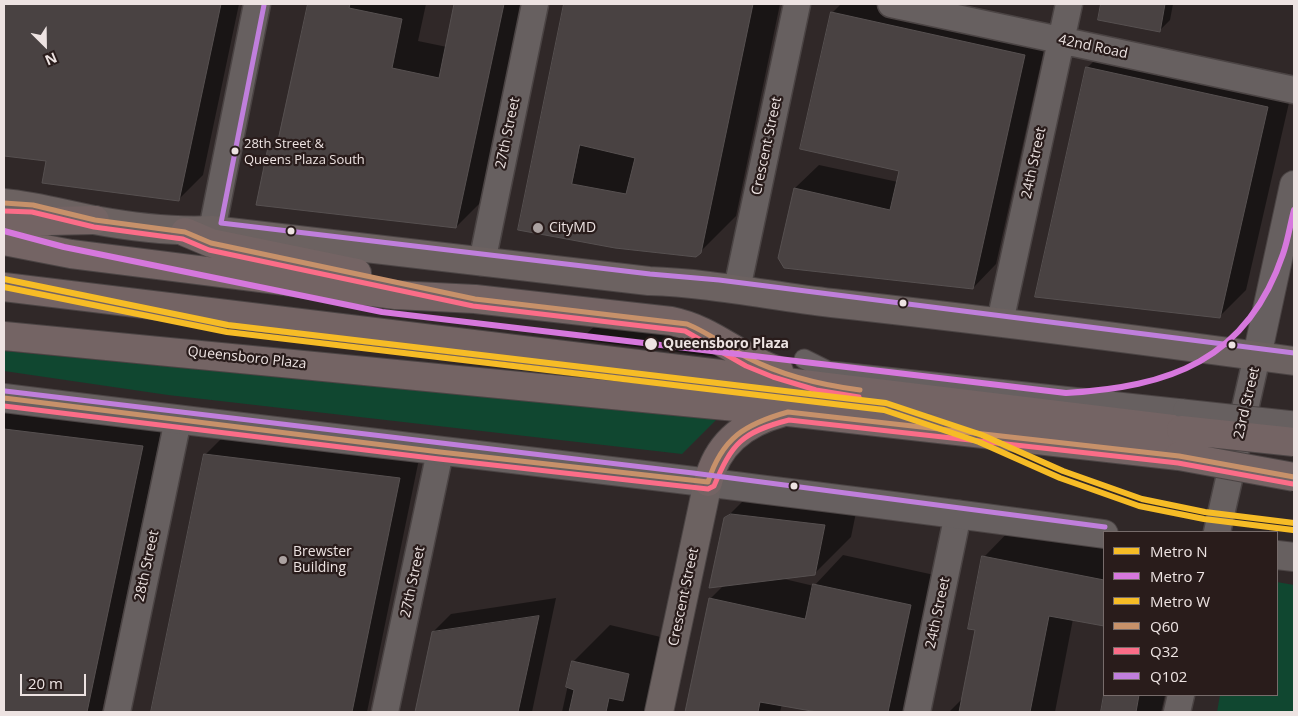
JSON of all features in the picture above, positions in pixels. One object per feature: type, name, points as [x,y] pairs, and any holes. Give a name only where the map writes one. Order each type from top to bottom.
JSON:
[{"type":"highway","points":[[4,222],[95,220]]},
{"type":"highway","points":[[185,232],[211,244],[475,299]]},
{"type":"highway","points":[[4,241],[71,254],[396,295],[475,299],[687,324],[714,336],[749,359],[831,387]]},
{"type":"highway","points":[[222,273],[328,325]]},
{"type":"highway","points":[[4,287],[328,325],[1181,432],[1294,442]]},
{"type":"highway","name":"Queensboro Plaza","points":[[4,336],[788,412],[1181,432]]},
{"type":"highway","points":[[708,482],[718,453],[734,436],[755,422],[788,412]]},
{"type":"highway","points":[[1181,432],[1294,477]]},
{"type":"main road","points":[[4,202],[33,205],[95,220],[185,232],[212,230],[649,281],[690,282],[827,303],[1000,322],[1294,361]]},
{"type":"main road","name":"Crescent Street","points":[[659,712],[708,482]]},
{"type":"street","points":[[212,230],[257,4]]},
{"type":"street","name":"27th Street","points":[[482,262],[535,4]]},
{"type":"street","name":"Crescent Street","points":[[737,289],[796,4]]},
{"type":"street","name":"42nd Road","points":[[891,4],[1294,90]]},
{"type":"street","name":"24th Street","points":[[1000,322],[1069,4]]},
{"type":"street","name":"23rd Street","points":[[1217,531],[1294,185]]},
{"type":"street","points":[[804,359],[828,371],[1181,432],[1294,421]]},
{"type":"street","points":[[4,398],[440,452],[708,482],[1103,534]]},
{"type":"street","name":"28th Street","points":[[117,712],[178,420]]},
{"type":"street","name":"27th Street","points":[[385,712],[440,452]]},
{"type":"street","name":"24th Street","points":[[917,712],[958,514]]},
{"type":"street","points":[[1278,555],[1294,557]]},
{"type":"street","points":[[1178,712],[1181,696]]},
{"type":"green space","points":[[4,351],[717,419],[682,454],[168,395],[4,371]]},
{"type":"green space","points":[[1278,582],[1294,585],[1294,712],[1217,712],[1220,696],[1278,696]]},
{"type":"building","points":[[4,4],[221,4],[179,201],[42,183],[46,161],[4,156]]},
{"type":"building","points":[[308,4],[350,4],[349,8],[402,19],[392,68],[439,78],[454,4],[504,4],[456,228],[256,205],[268,147],[276,148]]},
{"type":"building","points":[[564,4],[753,4],[701,253],[696,257],[615,248],[518,230]],"holes":[[[580,145],[635,158],[626,194],[572,184]]]},
{"type":"building","points":[[1101,4],[1165,4],[1160,32],[1098,20]]},
{"type":"building","points":[[831,12],[1025,55],[973,289],[784,268],[778,258],[794,188],[890,210],[899,171],[800,149]]},
{"type":"building","points":[[1086,67],[1268,107],[1220,318],[1035,297]]},
{"type":"building","points":[[4,429],[143,446],[87,712],[4,712]]},
{"type":"building","name":"Brewster Building","points":[[204,454],[400,478],[352,712],[151,712]]},
{"type":"building","points":[[731,514],[825,525],[815,575],[709,588],[724,518]]},
{"type":"building","points":[[982,556],[1103,580],[1103,626],[1049,616],[1030,712],[959,712],[975,630],[968,629]]},
{"type":"building","points":[[813,584],[911,605],[888,712],[817,712],[760,702],[758,712],[685,712],[709,598],[805,619]]},
{"type":"building","points":[[539,616],[518,712],[415,712],[432,632]]},
{"type":"building","points":[[572,661],[629,674],[623,701],[609,698],[606,712],[569,712],[574,690],[566,687]]},
{"type":"building","points":[[1104,696],[1139,696],[1136,712],[1101,712]]},
{"type":"metro line","name":"7","points":[[4,231],[64,247],[382,312],[1066,393],[1103,390],[1138,384],[1170,375],[1200,361],[1226,343],[1248,320],[1268,290],[1285,249],[1294,210]]},
{"type":"metro line","name":"N","points":[[4,279],[228,325],[886,403],[982,435],[1063,471],[1142,499],[1205,512],[1294,523]]},
{"type":"metro line","name":"W","points":[[4,287],[227,332],[884,410],[979,442],[1060,478],[1139,506],[1204,519],[1293,530]]},
{"type":"transit line","name":"Q102","points":[[264,5],[221,223],[650,274],[719,280],[1294,353]]},
{"type":"transit line","name":"Q60","points":[[4,203],[33,205],[95,220],[185,232],[211,243],[475,299],[687,324],[748,358],[775,370],[817,382],[860,390]]},
{"type":"transit line","name":"Q32","points":[[4,211],[32,212],[94,227],[183,239],[209,250],[473,306],[685,331],[746,366],[773,377],[816,390],[859,397]]},
{"type":"transit line","name":"Q102","points":[[5,391],[693,473],[1105,527]]},
{"type":"transit line","name":"Q60","points":[[4,398],[440,452],[708,482],[720,454],[737,435],[759,422],[788,412],[1179,456],[1294,477]]},
{"type":"transit line","name":"Q32","points":[[4,406],[439,459],[708,489],[714,486],[727,459],[741,441],[760,429],[789,420],[1178,463],[1293,484]]},
{"type":"place","name":"28th Street & Queens Plaza South","points":[[235,151]]},
{"type":"place","name":"CityMD","points":[[538,228]]},
{"type":"place","name":"Queensboro Plaza","points":[[651,344]]},
{"type":"place","name":"Brewster Building","points":[[283,560]]}]
